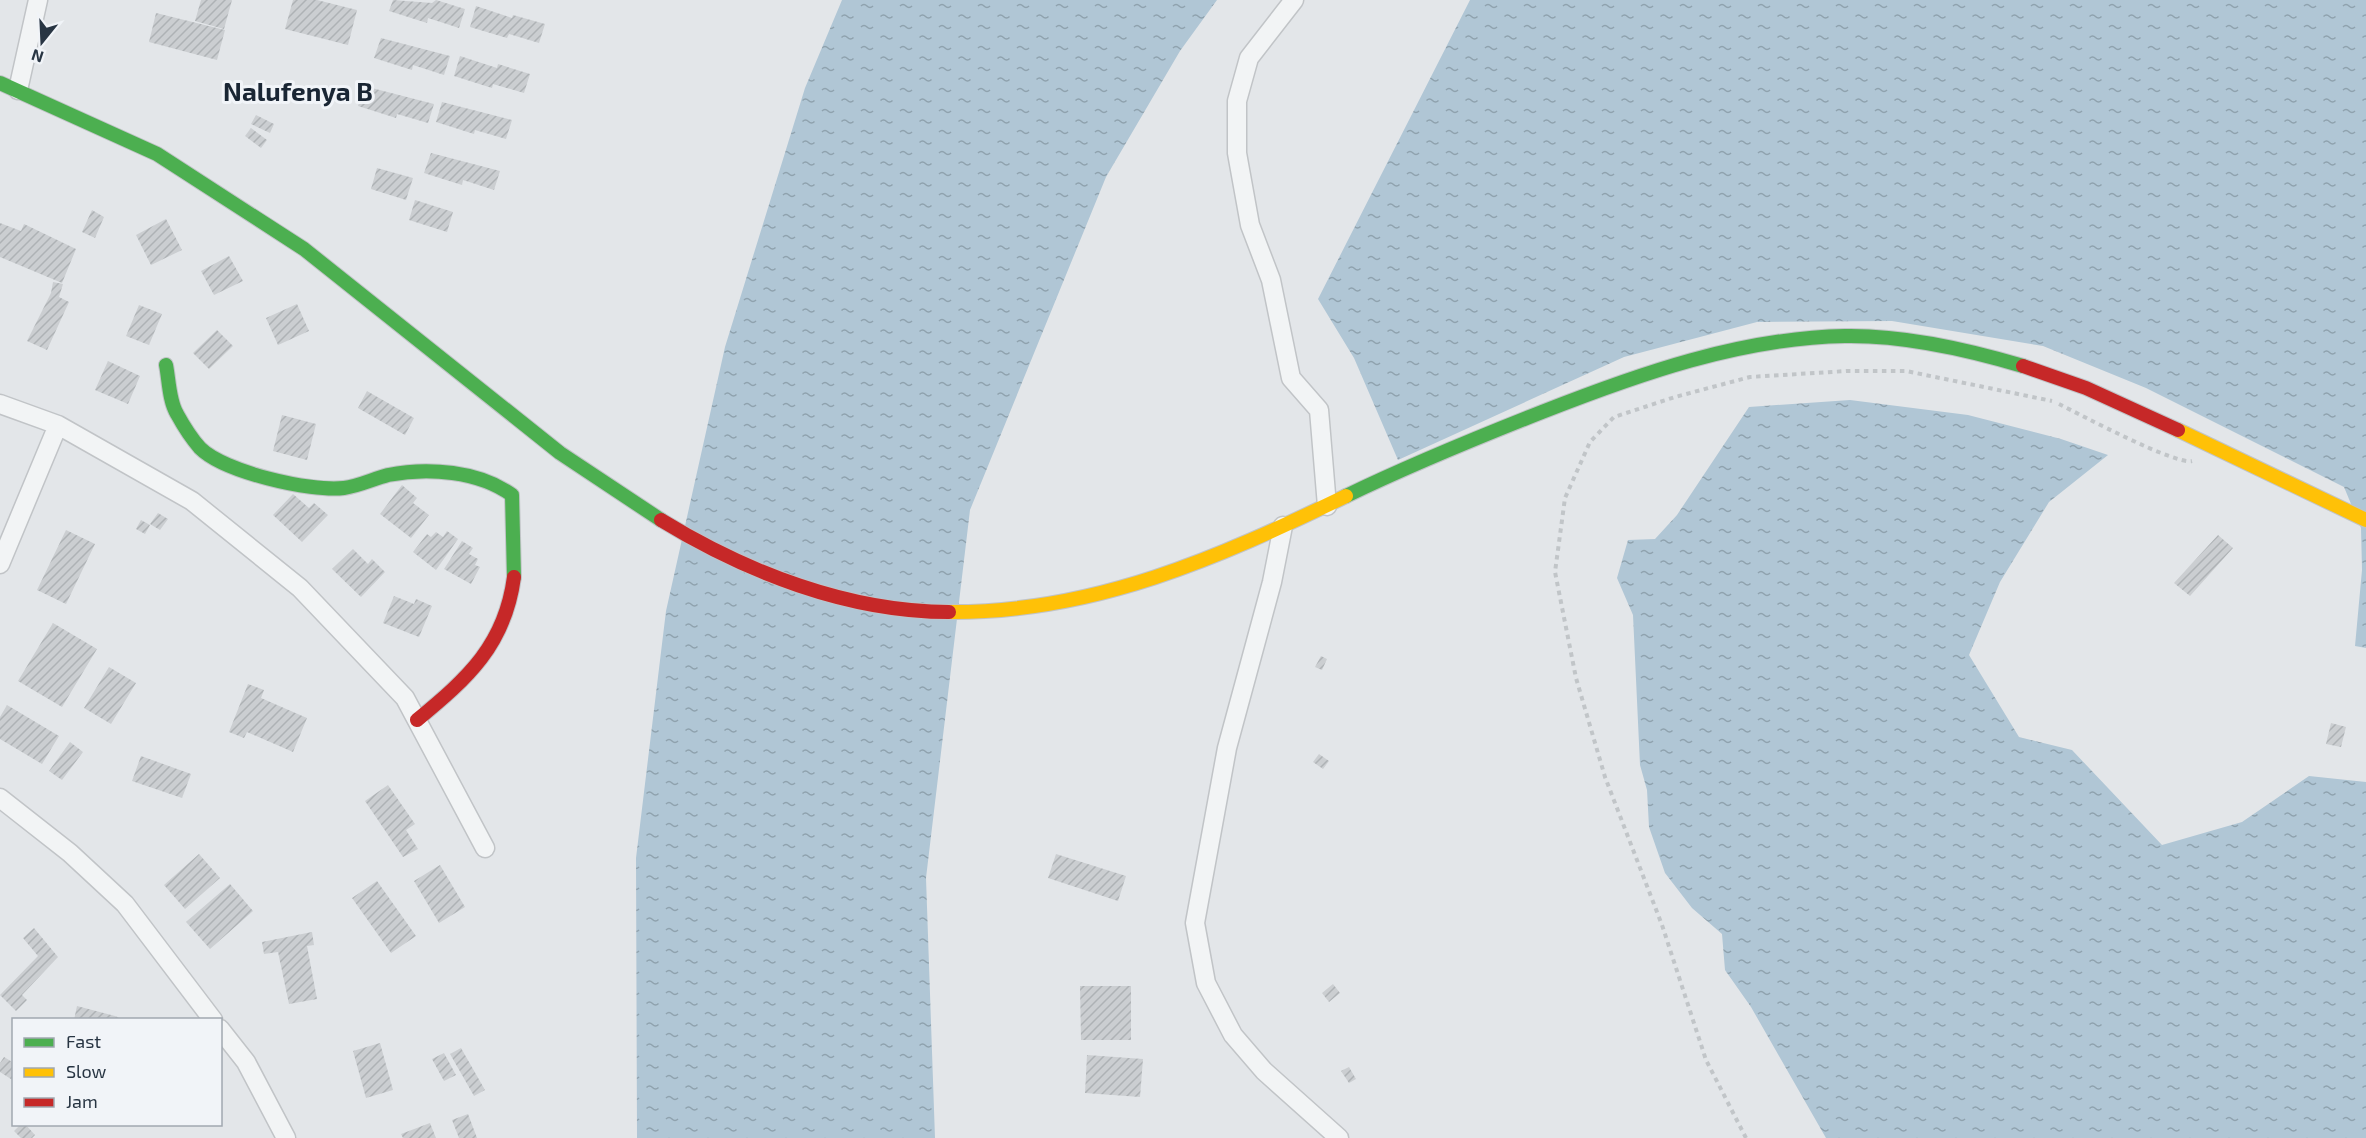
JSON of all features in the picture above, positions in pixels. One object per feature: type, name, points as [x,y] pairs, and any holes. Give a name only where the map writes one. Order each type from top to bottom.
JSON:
[{"type":"main road","points":[[0,83],[149,150],[316,257],[439,359],[582,471],[713,550],[774,578],[886,608],[954,615],[1018,608],[1094,594],[1190,567],[1371,484],[1531,417],[1658,370],[1718,354],[1806,339],[1873,336],[1937,345],[1989,356],[2048,374],[2133,410],[2366,520]]},
{"type":"main road","points":[[166,365],[175,412],[201,449],[243,473],[292,483],[343,488],[390,475],[438,473],[471,476],[498,485],[512,495],[514,583],[506,624],[485,660],[455,691],[417,720]]},
{"type":"street","points":[[18,90],[38,0]]},
{"type":"street","points":[[1294,0],[1249,58],[1237,100],[1237,153],[1250,225],[1271,280],[1291,378],[1319,410],[1327,506]]},
{"type":"street","points":[[0,404],[58,425],[192,501],[300,588],[405,698],[485,848]]},
{"type":"street","points":[[0,564],[58,425]]},
{"type":"street","points":[[1283,526],[1272,582],[1227,748],[1195,923],[1206,983],[1233,1035],[1264,1071],[1339,1138]]},
{"type":"street","points":[[0,798],[70,853],[125,904],[211,1018]]},
{"type":"street","points":[[222,1032],[246,1062],[286,1138]]},
{"type":"path","points":[[1746,1138],[1706,1060],[1662,925],[1605,777],[1576,678],[1555,572],[1565,498],[1590,442],[1614,417],[1675,397],[1750,378],[1847,371],[1906,371],[2054,402],[2186,463],[2196,461]]},
{"type":"water","points":[[842,0],[1217,0],[1180,51],[1106,177],[970,510],[926,878],[935,1138],[637,1138],[636,858],[666,611],[725,347],[805,88]]},
{"type":"water","points":[[1470,0],[2366,0],[2366,648],[2355,646],[2362,570],[2361,528],[2344,487],[2146,388],[2043,346],[1892,321],[1757,322],[1624,357],[1398,460],[1354,358],[1318,299]]},
{"type":"water","points":[[1850,400],[1968,415],[2061,439],[2108,455],[2049,502],[2000,582],[1969,655],[2019,737],[2072,750],[2162,845],[2242,822],[2309,776],[2366,782],[2366,1138],[1826,1138],[1751,1007],[1725,970],[1722,934],[1692,908],[1665,873],[1649,827],[1647,790],[1640,765],[1633,615],[1617,578],[1628,540],[1655,539],[1677,515],[1749,407]]},
{"type":"building","points":[[201,0],[232,0],[224,29],[195,21]]},
{"type":"building","points":[[293,0],[317,0],[357,10],[348,45],[285,29]]},
{"type":"building","points":[[393,0],[432,3],[436,0],[465,9],[459,28],[428,18],[427,23],[389,11]]},
{"type":"building","points":[[476,6],[512,18],[513,15],[545,24],[539,43],[509,34],[507,38],[470,27]]},
{"type":"building","points":[[156,13],[225,30],[217,60],[149,42]]},
{"type":"building","points":[[381,38],[450,56],[444,75],[413,65],[412,70],[374,58]]},
{"type":"building","points":[[460,56],[497,68],[498,64],[530,74],[524,93],[493,84],[492,88],[454,76]]},
{"type":"building","points":[[364,86],[434,104],[428,123],[397,114],[396,118],[358,106]]},
{"type":"building","points":[[442,102],[512,120],[506,139],[475,130],[474,134],[436,122]]},
{"type":"building","points":[[256,115],[274,124],[270,133],[251,124]]},
{"type":"building","points":[[251,128],[267,140],[261,148],[245,136]]},
{"type":"building","points":[[431,153],[500,171],[494,190],[463,180],[462,185],[424,173]]},
{"type":"building","points":[[377,168],[413,178],[406,200],[371,189]]},
{"type":"building","points":[[415,200],[453,212],[447,232],[409,220]]},
{"type":"building","points":[[92,210],[104,217],[95,238],[82,232]]},
{"type":"building","points":[[166,219],[182,250],[151,265],[136,235]]},
{"type":"building","points":[[0,223],[21,231],[24,224],[76,249],[62,283],[0,257]]},
{"type":"building","points":[[229,256],[243,281],[214,295],[201,271]]},
{"type":"building","points":[[53,282],[63,284],[59,297],[69,302],[47,350],[27,341],[51,293]]},
{"type":"building","points":[[297,304],[309,331],[278,345],[266,318]]},
{"type":"building","points":[[139,305],[162,314],[149,345],[126,336]]},
{"type":"building","points":[[217,330],[233,346],[209,369],[193,353]]},
{"type":"building","points":[[108,361],[140,376],[128,404],[95,390]]},
{"type":"building","points":[[367,391],[414,418],[405,435],[358,408]]},
{"type":"building","points":[[282,415],[316,424],[307,460],[273,451]]},
{"type":"building","points":[[402,485],[417,498],[413,503],[429,515],[411,538],[380,514]]},
{"type":"building","points":[[293,494],[309,508],[314,503],[328,515],[302,542],[273,515]]},
{"type":"building","points":[[158,513],[168,519],[160,530],[150,524]]},
{"type":"building","points":[[141,520],[150,525],[145,534],[136,529]]},
{"type":"building","points":[[66,530],[95,544],[66,604],[37,590]]},
{"type":"building","points":[[447,531],[458,539],[436,570],[413,552],[427,534],[431,537],[436,532],[443,537]]},
{"type":"building","points":[[2218,535],[2233,548],[2190,596],[2174,583]]},
{"type":"building","points":[[462,541],[473,548],[469,554],[478,559],[475,565],[480,567],[471,584],[444,569]]},
{"type":"building","points":[[353,549],[368,564],[372,559],[385,572],[361,597],[332,569]]},
{"type":"building","points":[[394,596],[414,604],[416,599],[432,606],[419,637],[383,623]]},
{"type":"building","points":[[53,623],[97,649],[62,707],[18,681]]},
{"type":"building","points":[[1321,656],[1327,659],[1322,670],[1315,667]]},
{"type":"building","points":[[109,667],[136,683],[111,724],[84,708]]},
{"type":"building","points":[[248,684],[264,690],[261,698],[307,718],[293,752],[247,732],[244,738],[229,732]]},
{"type":"building","points":[[7,705],[59,736],[42,764],[0,739],[0,717]]},
{"type":"building","points":[[2331,723],[2346,727],[2341,747],[2326,744]]},
{"type":"building","points":[[70,742],[83,752],[62,780],[49,771]]},
{"type":"building","points":[[1319,754],[1329,761],[1323,769],[1313,762]]},
{"type":"building","points":[[141,756],[191,774],[182,798],[132,781]]},
{"type":"building","points":[[388,785],[415,824],[406,830],[418,849],[403,857],[365,801]]},
{"type":"building","points":[[199,854],[220,878],[185,909],[164,885]]},
{"type":"building","points":[[1056,854],[1126,876],[1118,901],[1048,878]]},
{"type":"building","points":[[440,865],[465,907],[439,923],[414,881]]},
{"type":"building","points":[[377,881],[416,936],[391,953],[352,898]]},
{"type":"building","points":[[230,884],[253,911],[210,949],[186,922]]},
{"type":"building","points":[[34,928],[58,957],[22,995],[27,1000],[16,1011],[0,995],[38,956],[23,938]]},
{"type":"building","points":[[312,932],[314,945],[307,946],[317,999],[289,1004],[278,952],[264,954],[262,942]]},
{"type":"building","points":[[1333,984],[1340,993],[1329,1002],[1322,993]]},
{"type":"building","points":[[1080,986],[1131,986],[1131,1040],[1081,1040]]},
{"type":"building","points":[[77,1006],[120,1018],[74,1018]]},
{"type":"building","points":[[380,1043],[393,1090],[366,1098],[353,1051]]},
{"type":"building","points":[[461,1048],[485,1090],[474,1096],[450,1054]]},
{"type":"building","points":[[444,1053],[456,1075],[444,1081],[432,1059]]},
{"type":"building","points":[[1087,1055],[1143,1059],[1140,1097],[1085,1093]]},
{"type":"building","points":[[4,1057],[12,1062],[12,1080],[0,1072],[0,1063]]},
{"type":"building","points":[[1349,1067],[1356,1079],[1349,1083],[1341,1071]]},
{"type":"building","points":[[468,1114],[477,1138],[459,1138],[452,1120]]},
{"type":"building","points":[[430,1123],[436,1138],[403,1138],[401,1134]]},
{"type":"building","points":[[19,1126],[27,1126],[35,1135],[32,1138],[21,1138],[14,1131]]},
{"type":"traffic: fast","points":[[0,83],[157,154],[304,249],[560,453],[661,520]]},
{"type":"traffic: fast","points":[[1346,496],[1468,442],[1616,384],[1690,360],[1767,343],[1806,338],[1868,336],[1957,349],[2023,366]]},
{"type":"traffic: fast","points":[[166,365],[174,409],[200,448],[212,457],[247,472],[268,479],[311,487],[344,488],[388,475],[436,471],[469,476],[499,487],[512,495],[514,577]]},
{"type":"traffic: slow","points":[[2178,430],[2366,520]]},
{"type":"traffic: slow","points":[[949,612],[1002,610],[1054,603],[1154,578],[1250,540],[1346,496]]},
{"type":"traffic: jam","points":[[2023,366],[2086,388],[2178,430]]},
{"type":"traffic: jam","points":[[661,520],[728,556],[799,586],[873,605],[949,612]]},
{"type":"traffic: jam","points":[[417,720],[468,674],[493,641],[509,601],[514,577]]},
{"type":"district","name":"Nalufenya B","points":[[298,90]]}]
